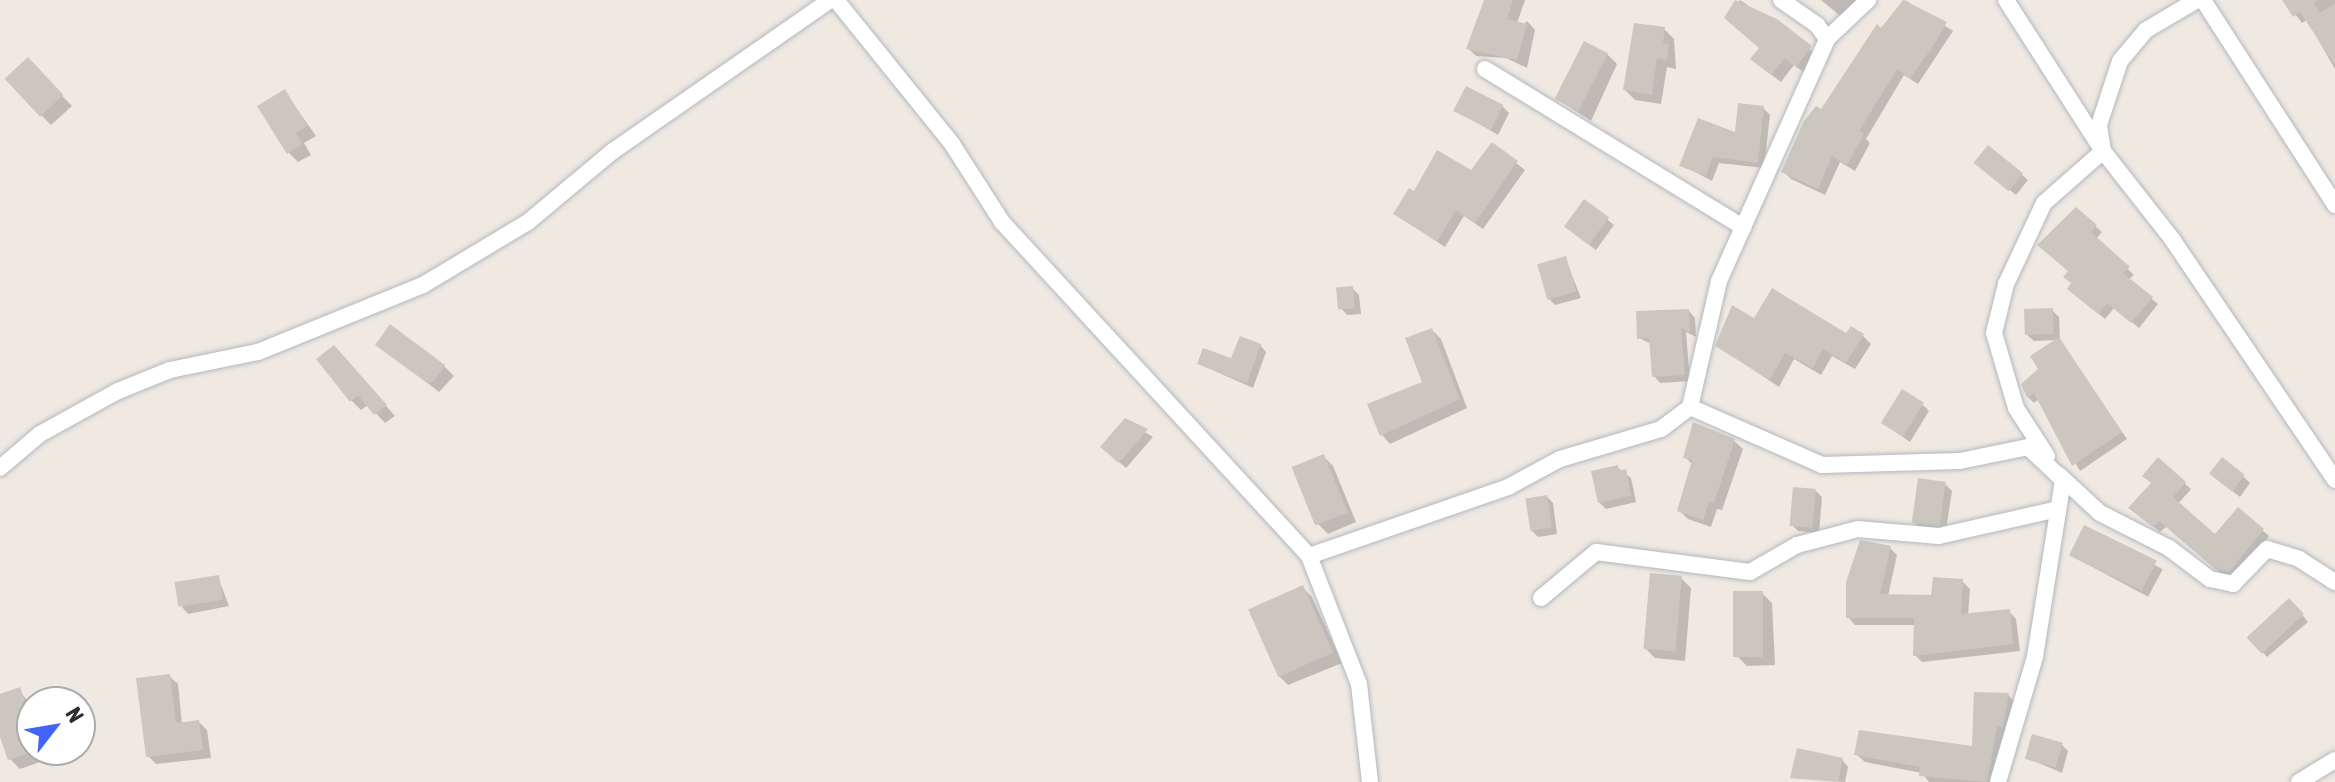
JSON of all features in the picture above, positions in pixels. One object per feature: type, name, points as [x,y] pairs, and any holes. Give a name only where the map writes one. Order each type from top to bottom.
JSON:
[{"type":"street","points":[[0,468],[40,434],[118,391],[170,370],[258,352],[423,285],[528,222],[613,151],[833,0],[952,144],[1002,222],[1309,556],[1359,684],[1370,782]]},
{"type":"street","points":[[1781,0],[1817,25],[1827,39]]},
{"type":"street","points":[[1309,556],[1508,487],[1560,459],[1661,429],[1690,407],[1719,281],[1827,39],[1868,0]]},
{"type":"street","points":[[2006,0],[2103,151],[2172,239],[2335,480]]},
{"type":"street","points":[[2103,151],[2099,125],[2120,61],[2146,30],[2200,0],[2335,205]]},
{"type":"street","points":[[1485,69],[1743,227]]},
{"type":"street","points":[[1998,782],[2035,657],[2063,480],[2016,408],[1994,333],[2006,284],[2044,203],[2103,151]]},
{"type":"street","points":[[1690,407],[1822,465],[1960,461],[2028,447],[2100,513],[2169,548],[2210,579],[2233,584],[2267,549],[2299,559],[2335,582]]},
{"type":"street","points":[[1541,598],[1596,552],[1750,572],[1797,545],[1858,529],[1939,536],[2058,509]]},
{"type":"street","points":[[2299,782],[2335,760]]},
{"type":"building","points":[[1484,0],[1513,0],[1507,19],[1527,24],[1517,60],[1466,49]]},
{"type":"building","points":[[1735,0],[1777,19],[1812,46],[1796,67],[1785,58],[1771,75],[1750,59],[1759,48],[1724,18]]},
{"type":"building","points":[[1903,0],[1947,22],[1932,48],[1910,78],[1897,69],[1859,131],[1864,134],[1847,165],[1832,156],[1818,189],[1781,172],[1804,121],[1816,106],[1821,109],[1877,24],[1881,28]]},
{"type":"building","points":[[2282,0],[2318,0],[2314,3],[2320,13],[2335,3],[2335,65],[2300,12],[2293,17]]},
{"type":"building","points":[[1634,23],[1665,27],[1663,43],[1669,44],[1667,60],[1657,58],[1652,95],[1623,90]]},
{"type":"building","points":[[1584,41],[1608,53],[1579,111],[1554,99]]},
{"type":"building","points":[[28,57],[63,95],[40,117],[5,79]]},
{"type":"building","points":[[1466,86],[1503,105],[1491,130],[1453,111]]},
{"type":"building","points":[[285,89],[307,126],[296,133],[302,144],[287,154],[257,106]]},
{"type":"building","points":[[1738,103],[1764,106],[1758,163],[1713,157],[1706,176],[1679,166],[1698,118],[1735,132]]},
{"type":"building","points":[[1492,142],[1518,161],[1475,223],[1456,210],[1437,241],[1393,214],[1409,188],[1414,191],[1437,150],[1471,170]]},
{"type":"building","points":[[1988,145],[2023,173],[2008,191],[1974,163]]},
{"type":"building","points":[[1584,199],[1609,217],[1589,245],[1564,227]]},
{"type":"building","points":[[2076,207],[2097,225],[2091,232],[2130,267],[2123,273],[2153,297],[2131,323],[2107,303],[2098,314],[2067,289],[2071,283],[2063,277],[2068,271],[2037,245]]},
{"type":"building","points":[[1566,256],[1576,292],[1547,300],[1537,264]]},
{"type":"building","points":[[1353,286],[1355,308],[1338,309],[1336,287]]},
{"type":"building","points":[[1772,288],[1846,333],[1851,326],[1864,334],[1846,363],[1823,349],[1813,368],[1785,353],[1770,380],[1715,346],[1732,305],[1754,318]]},
{"type":"building","points":[[2053,308],[2054,334],[2025,335],[2024,309]]},
{"type":"building","points":[[1689,309],[1690,333],[1681,328],[1685,375],[1652,377],[1649,338],[1637,339],[1636,311]]},
{"type":"building","points":[[390,324],[445,365],[434,381],[427,383],[375,345]]},
{"type":"building","points":[[1432,328],[1460,399],[1380,436],[1367,404],[1422,382],[1405,338]]},
{"type":"building","points":[[1240,336],[1261,344],[1247,383],[1197,364],[1203,348],[1231,358]]},
{"type":"building","points":[[2059,337],[2122,432],[2072,466],[2034,393],[2027,398],[2021,384],[2038,369],[2030,356]]},
{"type":"building","points":[[334,345],[387,405],[374,415],[358,395],[350,402],[316,359]]},
{"type":"building","points":[[1902,389],[1924,403],[1903,437],[1881,423]]},
{"type":"building","points":[[1125,418],[1148,429],[1119,463],[1100,447]]},
{"type":"building","points":[[1693,422],[1735,439],[1714,503],[1709,502],[1703,520],[1677,511],[1692,460],[1683,458]]},
{"type":"building","points":[[1324,454],[1348,512],[1315,526],[1292,467]]},
{"type":"building","points":[[2158,457],[2186,482],[2173,497],[2215,534],[2238,507],[2264,529],[2229,572],[2215,569],[2159,521],[2153,527],[2128,508],[2151,483],[2142,476]]},
{"type":"building","points":[[2222,457],[2245,475],[2232,491],[2209,474]]},
{"type":"building","points":[[1618,465],[1619,471],[1626,469],[1631,496],[1598,503],[1591,471]]},
{"type":"building","points":[[1918,478],[1946,482],[1939,526],[1912,523]]},
{"type":"building","points":[[1793,487],[1816,489],[1813,528],[1790,526]]},
{"type":"building","points":[[1547,495],[1552,528],[1530,531],[1525,498]]},
{"type":"building","points":[[2084,525],[2157,561],[2142,591],[2069,556]]},
{"type":"building","points":[[1860,540],[1891,546],[1880,594],[1931,595],[1933,577],[1963,579],[1961,614],[2010,609],[2013,644],[1913,656],[1914,618],[1846,618],[1846,582]]},
{"type":"building","points":[[1650,573],[1682,576],[1675,651],[1643,649]]},
{"type":"building","points":[[219,575],[223,600],[178,607],[175,582]]},
{"type":"building","points":[[1303,585],[1333,653],[1278,677],[1248,609]]},
{"type":"building","points":[[1733,591],[1763,591],[1763,657],[1733,657]]},
{"type":"building","points":[[2289,598],[2304,614],[2262,654],[2247,638]]},
{"type":"building","points":[[170,674],[176,723],[199,720],[203,750],[146,757],[136,678]]},
{"type":"building","points":[[16,688],[16,757],[8,760],[0,737],[0,694]]},
{"type":"building","points":[[1974,692],[2009,693],[2003,727],[1997,727],[1987,782],[1919,776],[1920,767],[1854,755],[1859,730],[1972,746]]},
{"type":"building","points":[[2032,734],[2063,743],[2056,768],[2025,759]]},
{"type":"building","points":[[1797,748],[1843,758],[1838,782],[1790,778]]}]
